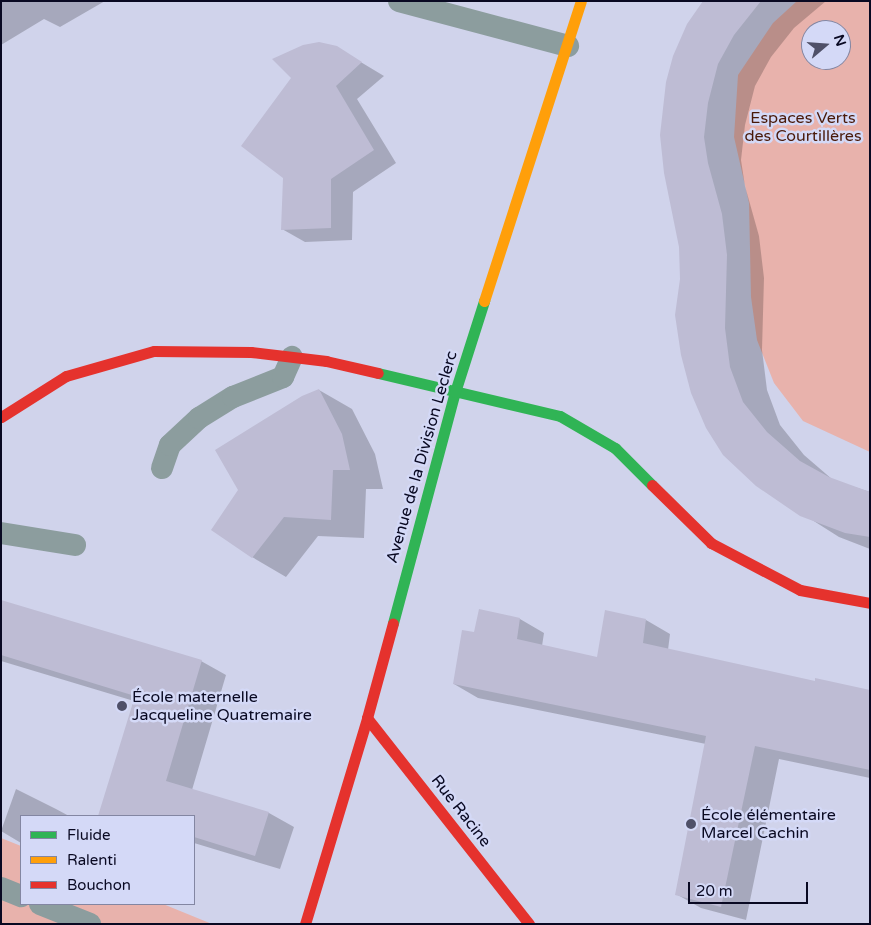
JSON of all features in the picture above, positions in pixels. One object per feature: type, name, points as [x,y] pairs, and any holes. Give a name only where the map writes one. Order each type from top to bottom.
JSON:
[{"type":"street","name":"Avenue de la Division Leclerc","points":[[305,924],[367,718],[455,392],[581,1]]},
{"type":"street","points":[[1,417],[66,376],[154,351],[251,352],[326,361],[560,416],[616,448],[711,543],[800,590],[870,603]]},
{"type":"street","name":"Rue Racine","points":[[367,718],[529,924]]},
{"type":"lane","points":[[399,1],[568,46]]},
{"type":"lane","points":[[162,468],[170,445],[199,418],[233,397],[282,377],[292,357]]},
{"type":"lane","points":[[1,533],[75,545]]},
{"type":"lane","points":[[1,888],[20,896]]},
{"type":"lane","points":[[42,905],[90,924]]},
{"type":"green space","name":"Espaces Verts des Courtillères","points":[[797,1],[870,1],[870,452],[803,421],[774,383],[757,340],[751,297],[749,203],[734,137],[738,75],[773,23]]},
{"type":"green space","points":[[1,838],[20,846],[20,905],[165,905],[212,924],[1,924]]},
{"type":"building","points":[[703,1],[761,1],[734,35],[718,64],[708,103],[704,137],[708,163],[722,214],[727,255],[725,328],[730,367],[743,402],[767,432],[800,461],[829,477],[870,492],[870,537],[845,533],[800,516],[756,486],[723,455],[706,428],[691,393],[681,355],[675,315],[680,279],[679,247],[664,173],[660,135],[666,82],[673,56],[687,24]]},
{"type":"building","points":[[319,42],[337,46],[362,62],[336,86],[374,150],[331,179],[331,228],[281,230],[283,178],[241,146],[291,78],[272,59],[303,45]]},
{"type":"building","points":[[319,389],[342,434],[350,470],[333,470],[331,520],[284,517],[252,558],[211,530],[238,490],[215,450],[302,396]]},
{"type":"building","points":[[1,600],[202,660],[166,781],[269,812],[255,856],[195,837],[195,815],[98,815],[135,696],[1,655]]},
{"type":"building","points":[[479,609],[520,618],[517,639],[597,657],[605,610],[646,619],[643,643],[815,681],[815,678],[870,690],[870,770],[755,746],[721,907],[675,895],[706,736],[453,684],[462,630],[474,632]]},
{"type":"traffic: fast","points":[[393,623],[455,392],[484,301]]},
{"type":"traffic: fast","points":[[378,373],[560,416],[615,448],[652,485]]},
{"type":"traffic: slow","points":[[484,301],[581,1]]},
{"type":"traffic: jam","points":[[1,417],[66,376],[154,351],[251,352],[326,361],[378,373]]},
{"type":"traffic: jam","points":[[652,485],[711,543],[800,590],[870,603]]},
{"type":"traffic: jam","points":[[305,924],[367,718],[393,623]]},
{"type":"traffic: jam","points":[[367,718],[529,924]]},
{"type":"place","name":"École maternelle Jacqueline Quatremaire","points":[[122,706]]},
{"type":"place","name":"École élémentaire Marcel Cachin","points":[[691,824]]}]
